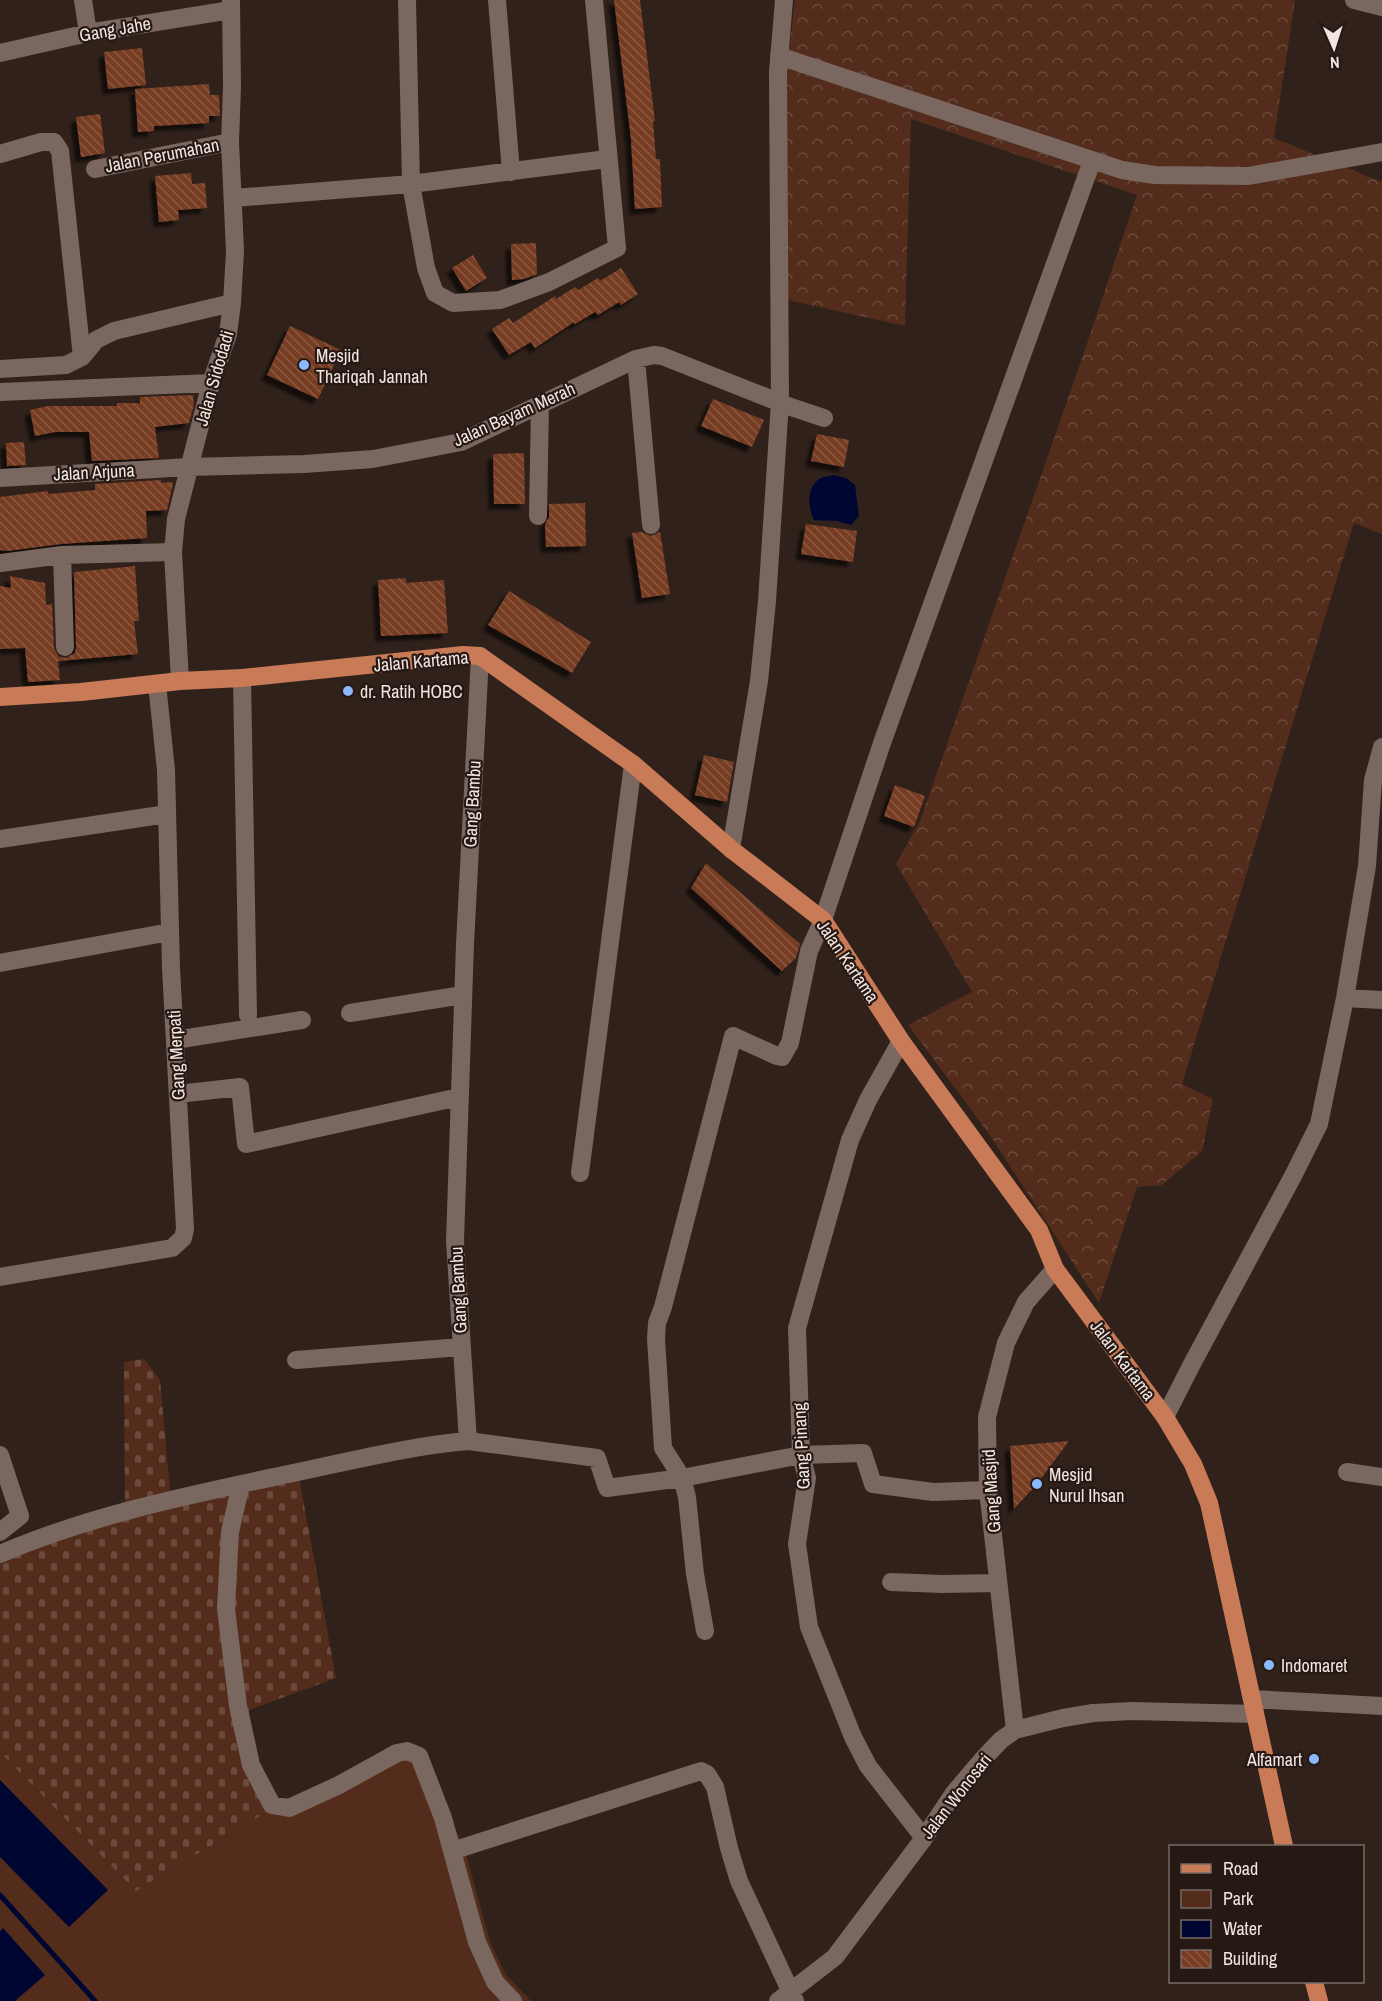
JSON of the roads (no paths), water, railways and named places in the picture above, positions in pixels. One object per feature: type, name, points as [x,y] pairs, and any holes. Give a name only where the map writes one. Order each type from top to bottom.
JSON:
[{"type":"main road","name":"Jalan Kartama","points":[[0,697],[180,681],[242,678],[463,655],[480,656],[633,764],[731,849],[824,920],[902,1041],[1039,1230],[1055,1269],[1165,1417],[1193,1464],[1209,1503],[1284,1845]]},
{"type":"main road","points":[[1314,1983],[1319,2001]]},
{"type":"street","points":[[83,0],[88,33]]},
{"type":"street","points":[[407,0],[411,184],[426,268],[435,293],[453,303],[500,300],[549,282],[617,248],[594,0]]},
{"type":"street","points":[[497,0],[511,172]]},
{"type":"street","points":[[731,849],[759,681],[767,600],[780,402],[779,56],[784,0]]},
{"type":"street","points":[[1354,0],[1382,7]]},
{"type":"street","name":"Gang Jahe","points":[[0,53],[231,5]]},
{"type":"street","name":"Jalan Sidodadi","points":[[180,681],[173,552],[176,519],[211,383],[228,334],[232,303],[235,251],[230,142],[231,5]]},
{"type":"street","points":[[779,56],[1122,170],[1155,174],[1248,176],[1382,152]]},
{"type":"street","points":[[0,154],[41,142],[54,142],[60,152],[82,357]]},
{"type":"street","name":"Jalan Perumahan","points":[[95,169],[230,142]]},
{"type":"street","points":[[234,198],[411,184],[607,159]]},
{"type":"street","points":[[705,1631],[694,1574],[687,1497],[682,1478],[663,1448],[659,1404],[657,1323],[663,1308],[733,1036],[782,1057],[790,1043],[809,951],[824,920],[882,743],[1092,161]]},
{"type":"street","points":[[0,369],[66,365],[82,357],[96,340],[114,332],[232,303]]},
{"type":"street","name":"Jalan Bayam Merah","points":[[189,466],[373,459],[461,442],[636,359],[654,355],[662,356],[824,418]]},
{"type":"street","points":[[636,359],[651,525]]},
{"type":"street","points":[[0,392],[211,383]]},
{"type":"street","points":[[538,516],[540,405]]},
{"type":"street","name":"Jalan Arjuna","points":[[0,478],[189,466]]},
{"type":"street","points":[[0,563],[62,555],[173,552]]},
{"type":"street","points":[[62,555],[65,647]]},
{"type":"street","name":"Gang Bambu","points":[[468,1442],[455,1241],[463,995],[480,656]]},
{"type":"street","points":[[242,678],[248,1016]]},
{"type":"street","name":"Gang Merpati","points":[[0,1277],[172,1248],[183,1238],[185,1229],[170,932],[166,770],[157,684]]},
{"type":"street","points":[[1165,1417],[1319,1124],[1375,867],[1373,780],[1382,747]]},
{"type":"street","points":[[580,1173],[633,764]]},
{"type":"street","points":[[0,839],[166,814]]},
{"type":"street","points":[[0,963],[170,932]]},
{"type":"street","points":[[350,1013],[463,995]]},
{"type":"street","points":[[1345,998],[1382,1000]]},
{"type":"street","points":[[175,1040],[302,1020]]},
{"type":"street","name":"Gang Pinang","points":[[902,1041],[868,1100],[850,1140],[797,1328],[801,1455],[807,1478],[797,1544],[808,1627],[853,1737],[868,1766],[924,1838]]},
{"type":"street","points":[[178,1094],[240,1087],[246,1144],[459,1097]]},
{"type":"street","name":"Gang Masjid","points":[[1015,1730],[988,1490],[987,1417],[1006,1343],[1026,1302],[1055,1269]]},
{"type":"street","points":[[296,1360],[462,1347]]},
{"type":"street","points":[[0,1554],[90,1520],[241,1484],[436,1444],[468,1442],[597,1458],[607,1488],[682,1478],[801,1455],[863,1453],[873,1484],[933,1492],[988,1490]]},
{"type":"street","points":[[0,1455],[20,1516],[0,1532]]},
{"type":"street","points":[[1347,1472],[1382,1477]]},
{"type":"street","points":[[241,1484],[230,1532],[226,1609],[238,1706],[251,1765],[272,1805],[278,1808],[289,1808],[339,1785],[397,1753],[407,1751],[419,1756],[443,1818],[477,1942],[495,1982],[513,2001]]},
{"type":"street","points":[[891,1582],[998,1583]]},
{"type":"street","name":"Jalan Wonosari","points":[[787,1998],[836,1957],[924,1838],[954,1792],[988,1753],[1015,1730],[1093,1713],[1254,1706],[1382,1706]]},
{"type":"street","points":[[452,1851],[701,1771],[707,1774],[715,1787],[739,1881],[787,1998]]},
{"type":"water","points":[[833,475],[846,478],[855,485],[859,516],[851,525],[837,521],[814,520],[812,515],[809,498],[812,488],[819,479]]},
{"type":"water","points":[[0,1780],[108,1890],[69,1927],[0,1857]]},
{"type":"water","points":[[3,1928],[45,1975],[15,2001],[0,2001],[0,1931]]},
{"type":"waterway","points":[[0,1895],[95,2001]]},
{"type":"place","name":"Mesjid Thariqah Jannah","points":[[304,365]]},
{"type":"place","name":"dr. Ratih HOBC","points":[[348,691]]},
{"type":"place","name":"Mesjid Nurul Ihsan","points":[[1037,1484]]},
{"type":"place","name":"Indomaret","points":[[1269,1665]]},
{"type":"place","name":"Alfamart","points":[[1314,1759]]}]
